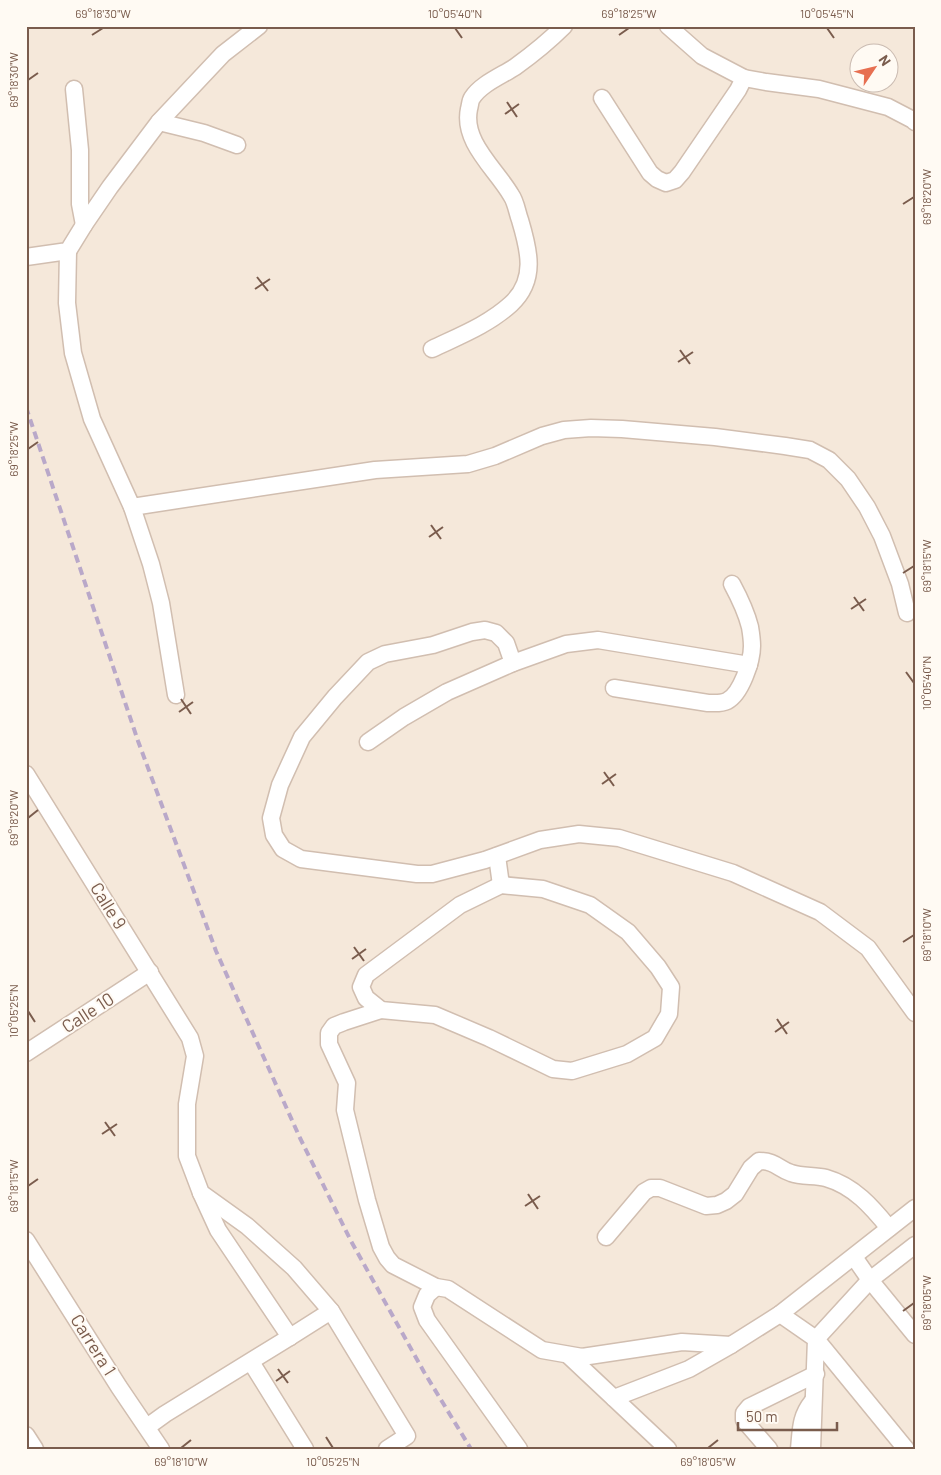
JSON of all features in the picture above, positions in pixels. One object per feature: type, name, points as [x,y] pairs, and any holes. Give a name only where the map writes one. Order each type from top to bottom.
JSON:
[{"type":"street","points":[[176,695],[161,603],[151,564],[132,507],[92,419],[73,353],[67,303],[68,251],[84,225],[159,122],[223,54],[259,26]]},
{"type":"street","points":[[432,349],[484,325],[512,304],[526,283],[529,263],[522,227],[513,196],[484,157],[472,137],[468,116],[472,99],[483,87],[514,68],[545,45],[564,26]]},
{"type":"street","points":[[668,26],[702,56],[744,78],[828,91],[888,107],[915,122]]},
{"type":"street","points":[[602,98],[650,173],[666,183],[675,180],[682,172],[738,90],[744,78]]},
{"type":"street","points":[[74,89],[80,150],[80,204],[84,225]]},
{"type":"street","points":[[159,122],[204,133],[237,145]]},
{"type":"street","points":[[26,257],[68,251]]},
{"type":"street","points":[[132,507],[375,470],[468,464],[495,456],[542,436],[564,430],[591,428],[622,429],[784,446],[810,450],[829,460],[848,479],[867,507],[882,536],[908,612]]},
{"type":"street","points":[[614,688],[708,703],[721,703],[729,700],[742,684],[749,665],[752,647],[750,626],[732,584]]},
{"type":"street","points":[[514,663],[506,643],[496,633],[486,630],[472,632],[433,645],[385,654],[368,662],[335,697],[302,737],[280,785],[271,818],[274,835],[283,849],[301,859],[417,874],[432,874],[497,856],[540,840],[579,834],[619,838],[732,873],[820,912],[868,948],[915,1013]]},
{"type":"street","points":[[368,742],[404,717],[447,692],[514,663],[566,644],[598,640],[749,665]]},
{"type":"street","name":"Calle 9","points":[[26,774],[190,1038],[195,1056],[187,1104],[187,1156],[201,1193]]},
{"type":"street","points":[[497,856],[501,886]]},
{"type":"street","points":[[381,1010],[366,998],[361,987],[366,975],[460,905],[501,886],[543,889],[590,905],[628,932],[658,967],[671,988],[669,1014],[655,1038],[626,1054],[572,1071],[553,1069],[489,1038],[436,1016],[381,1010],[334,1026],[328,1033],[329,1044],[347,1083],[345,1110],[367,1200],[381,1247],[393,1265],[436,1287],[448,1290],[542,1350],[582,1357],[682,1342],[731,1345]]},
{"type":"street","name":"Calle 10","points":[[26,1054],[150,972]]},
{"type":"street","points":[[606,1237],[644,1192],[652,1188],[660,1188],[706,1206],[717,1205],[735,1194],[751,1168],[759,1161],[769,1161],[786,1172],[797,1175],[836,1181],[860,1195],[889,1228]]},
{"type":"street","points":[[201,1193],[247,1226],[294,1268],[331,1311],[407,1436],[387,1449]]},
{"type":"street","points":[[201,1193],[218,1230],[290,1338]]},
{"type":"street","points":[[614,1398],[689,1369],[731,1345],[780,1314],[889,1228],[914,1211]]},
{"type":"street","name":"Carrera 1","points":[[26,1240],[119,1387],[161,1449]]},
{"type":"street","points":[[806,1442],[815,1398],[816,1339],[870,1280],[915,1245]]},
{"type":"street","points":[[854,1257],[870,1280],[915,1335]]},
{"type":"street","points":[[436,1287],[427,1295],[422,1307],[427,1320],[519,1449]]},
{"type":"street","points":[[147,1427],[331,1311]]},
{"type":"street","points":[[780,1314],[816,1339],[906,1449]]},
{"type":"street","points":[[568,1355],[668,1449]]},
{"type":"street","points":[[251,1362],[305,1449]]},
{"type":"street","points":[[769,1449],[744,1420],[744,1412],[749,1407],[816,1374]]},
{"type":"street","points":[[26,1435],[35,1449]]},
{"type":"shaded area","points":[[26,26],[915,26],[915,1449],[26,1449]]},
{"type":"railway","points":[[26,407],[138,741],[216,951],[300,1138],[351,1241],[424,1372],[471,1449]]}]
